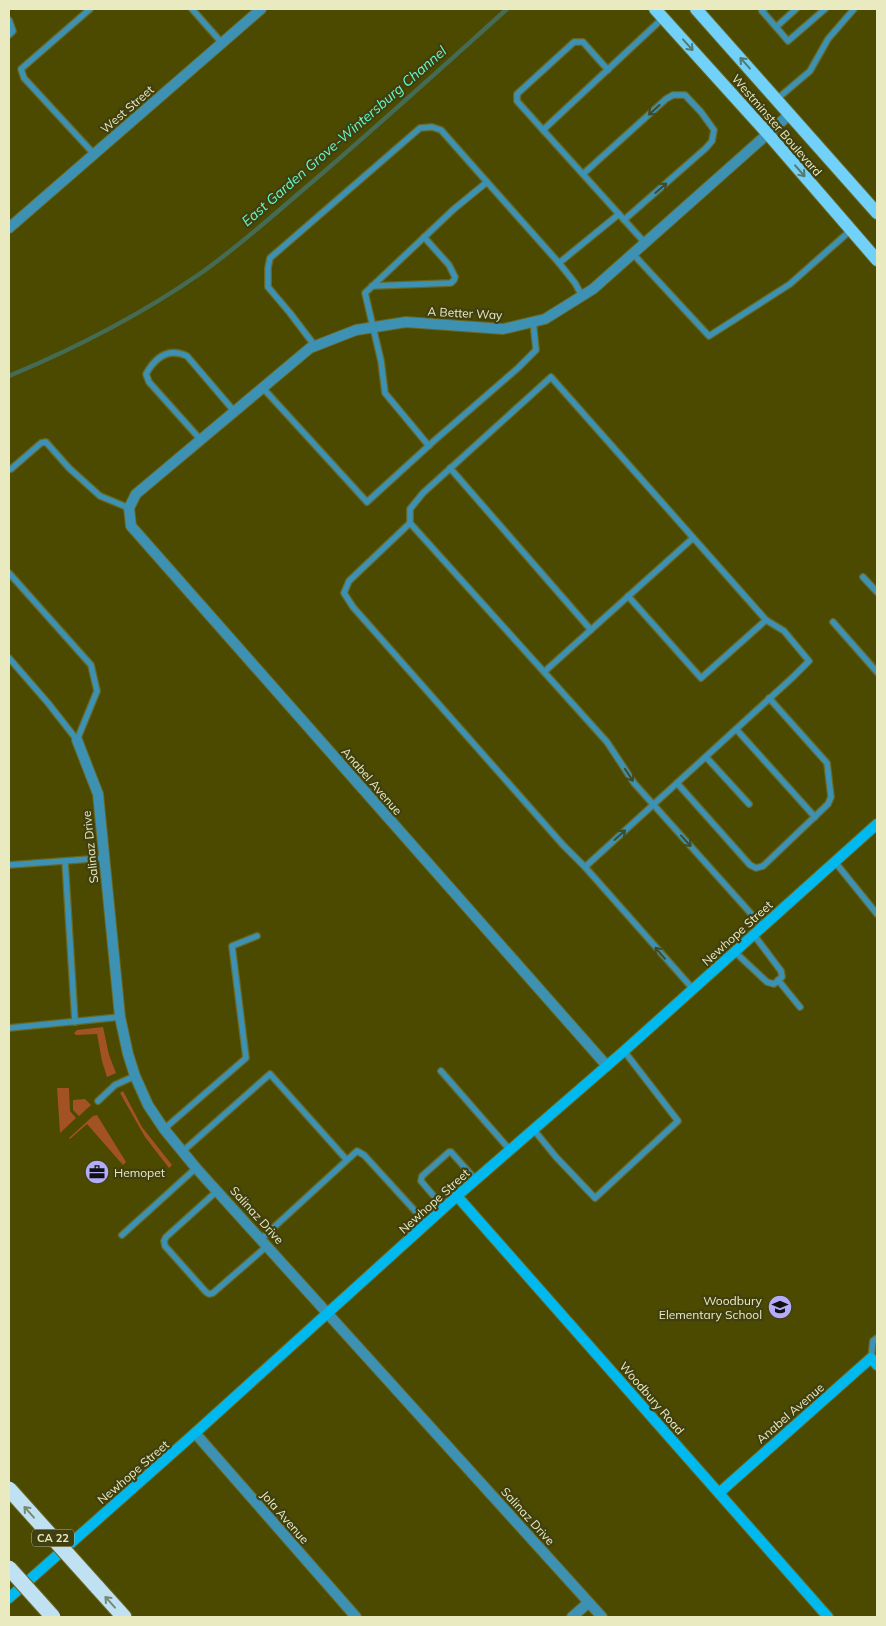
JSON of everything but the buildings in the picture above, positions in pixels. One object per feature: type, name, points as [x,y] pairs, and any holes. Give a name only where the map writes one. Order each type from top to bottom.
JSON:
[{"type":"highway","name":"CA 22","points":[[9,1489],[124,1617]]},
{"type":"highway","points":[[9,1568],[53,1617]]},
{"type":"main road","name":"Westminster Boulevard","points":[[696,9],[877,213]]},
{"type":"main road","name":"Westminster Boulevard","points":[[659,13],[768,134],[877,260]]},
{"type":"street","name":"West Street","points":[[9,228],[261,9]]},
{"type":"street","name":"A Better Way","points":[[129,508],[136,494],[310,348],[356,330],[406,322],[503,329],[545,319],[593,289],[790,114]]},
{"type":"street","name":"Anabel Avenue","points":[[129,508],[131,526],[607,1066]]},
{"type":"street","name":"Salinaz Drive","points":[[77,740],[98,794],[120,1018],[126,1048],[135,1076],[148,1104],[164,1129],[196,1168],[602,1617]]},
{"type":"street","name":"Newhope Street","points":[[9,1598],[457,1196],[624,1051],[877,824]]},
{"type":"street","name":"Woodbury Road","points":[[457,1196],[828,1617]]},
{"type":"street","name":"Anabel Avenue","points":[[719,1493],[874,1361]]},
{"type":"street","name":"Jola Avenue","points":[[195,1433],[356,1617]]},
{"type":"street","points":[[572,1617],[588,1603]]},
{"type":"lane","points":[[90,9],[22,69],[24,78],[94,154]]},
{"type":"lane","points":[[192,9],[222,43]]},
{"type":"lane","points":[[762,9],[788,42],[825,9]]},
{"type":"lane","points":[[776,27],[796,9]]},
{"type":"lane","points":[[777,99],[810,70],[828,39],[854,9]]},
{"type":"lane","points":[[543,130],[608,70],[659,13]]},
{"type":"lane","points":[[9,20],[13,31],[9,35]]},
{"type":"lane","points":[[608,70],[583,42],[574,42],[517,94],[517,101],[645,243]]},
{"type":"lane","points":[[583,174],[666,99],[673,95],[685,95],[701,112],[714,130],[712,141],[624,220]]},
{"type":"lane","points":[[315,346],[268,287],[270,258],[420,128],[432,127],[441,130],[559,263],[575,283],[582,296]]},
{"type":"lane","points":[[429,446],[385,393],[381,361],[365,293],[454,209],[487,182]]},
{"type":"lane","points":[[559,263],[619,214]]},
{"type":"lane","points":[[633,254],[709,336],[790,284],[851,230]]},
{"type":"lane","points":[[372,286],[451,283],[455,276],[449,265],[424,237]]},
{"type":"lane","points":[[262,387],[367,502],[536,350],[533,321]]},
{"type":"lane","points":[[200,439],[149,382],[146,374],[152,364],[168,353],[179,352],[187,356],[234,411]]},
{"type":"lane","points":[[585,867],[654,804],[677,783],[706,757],[770,698],[809,660],[784,631],[766,620],[550,377],[423,493],[410,509],[410,523],[607,742],[634,783],[654,804],[763,927]]},
{"type":"lane","points":[[11,469],[40,442],[46,442],[69,468],[100,496],[129,508]]},
{"type":"lane","points":[[450,468],[591,630]]},
{"type":"lane","points":[[410,523],[349,581],[344,593],[360,615],[692,989]]},
{"type":"lane","points":[[544,672],[693,538]]},
{"type":"lane","points":[[9,573],[91,665],[97,691],[77,740],[9,658]]},
{"type":"lane","points":[[863,577],[877,592]]},
{"type":"lane","points":[[628,596],[701,678],[766,620]]},
{"type":"lane","points":[[833,622],[877,672]]},
{"type":"lane","points":[[677,783],[750,865],[756,868],[764,866],[828,804],[831,797],[827,763],[770,698]]},
{"type":"lane","points":[[736,729],[815,817]]},
{"type":"lane","points":[[706,757],[749,804]]},
{"type":"lane","points":[[9,865],[104,858]]},
{"type":"lane","points":[[65,861],[75,1022]]},
{"type":"lane","points":[[835,862],[877,914]]},
{"type":"lane","points":[[735,952],[766,982],[774,984],[782,977],[781,971],[754,935]]},
{"type":"lane","points":[[164,1129],[246,1058],[232,946],[257,936]]},
{"type":"lane","points":[[778,980],[800,1007]]},
{"type":"lane","points":[[9,1028],[120,1018]]},
{"type":"lane","points":[[534,1130],[556,1158],[594,1198],[678,1121],[624,1051]]},
{"type":"lane","points":[[441,1070],[510,1150]]},
{"type":"lane","points":[[182,1152],[270,1074],[346,1159]]},
{"type":"lane","points":[[98,1101],[115,1085],[135,1076]]},
{"type":"lane","points":[[217,1191],[166,1237],[164,1241],[165,1246],[209,1294],[213,1293],[355,1152],[361,1152],[427,1224]]},
{"type":"lane","points":[[444,1208],[421,1181],[422,1176],[449,1152],[476,1180]]},
{"type":"lane","points":[[122,1235],[196,1168]]},
{"type":"lane","points":[[874,1361],[874,1342],[877,1338]]},
{"type":"shaded area","points":[[103,1027],[109,1055],[116,1073],[107,1077],[97,1034],[76,1035],[74,1033],[77,1030]]},
{"type":"shaded area","points":[[57,1088],[69,1088],[70,1111],[76,1118],[60,1133]]},
{"type":"shaded area","points":[[123,1091],[142,1127],[172,1165],[169,1168],[145,1137],[120,1093]]},
{"type":"shaded area","points":[[85,1099],[91,1105],[79,1116],[73,1110],[73,1100]]},
{"type":"shaded area","points":[[97,1115],[126,1162],[123,1165],[87,1124],[69,1138],[93,1116]]},
{"type":"waterway","name":"East Garden Grove-Wintersburg Channel","points":[[9,376],[59,354],[132,316],[179,288],[214,264],[263,225],[507,9]]},
{"type":"place","name":"Hemopet","points":[[97,1172]]},
{"type":"place","name":"Woodbury Elementary School","points":[[780,1307]]}]
